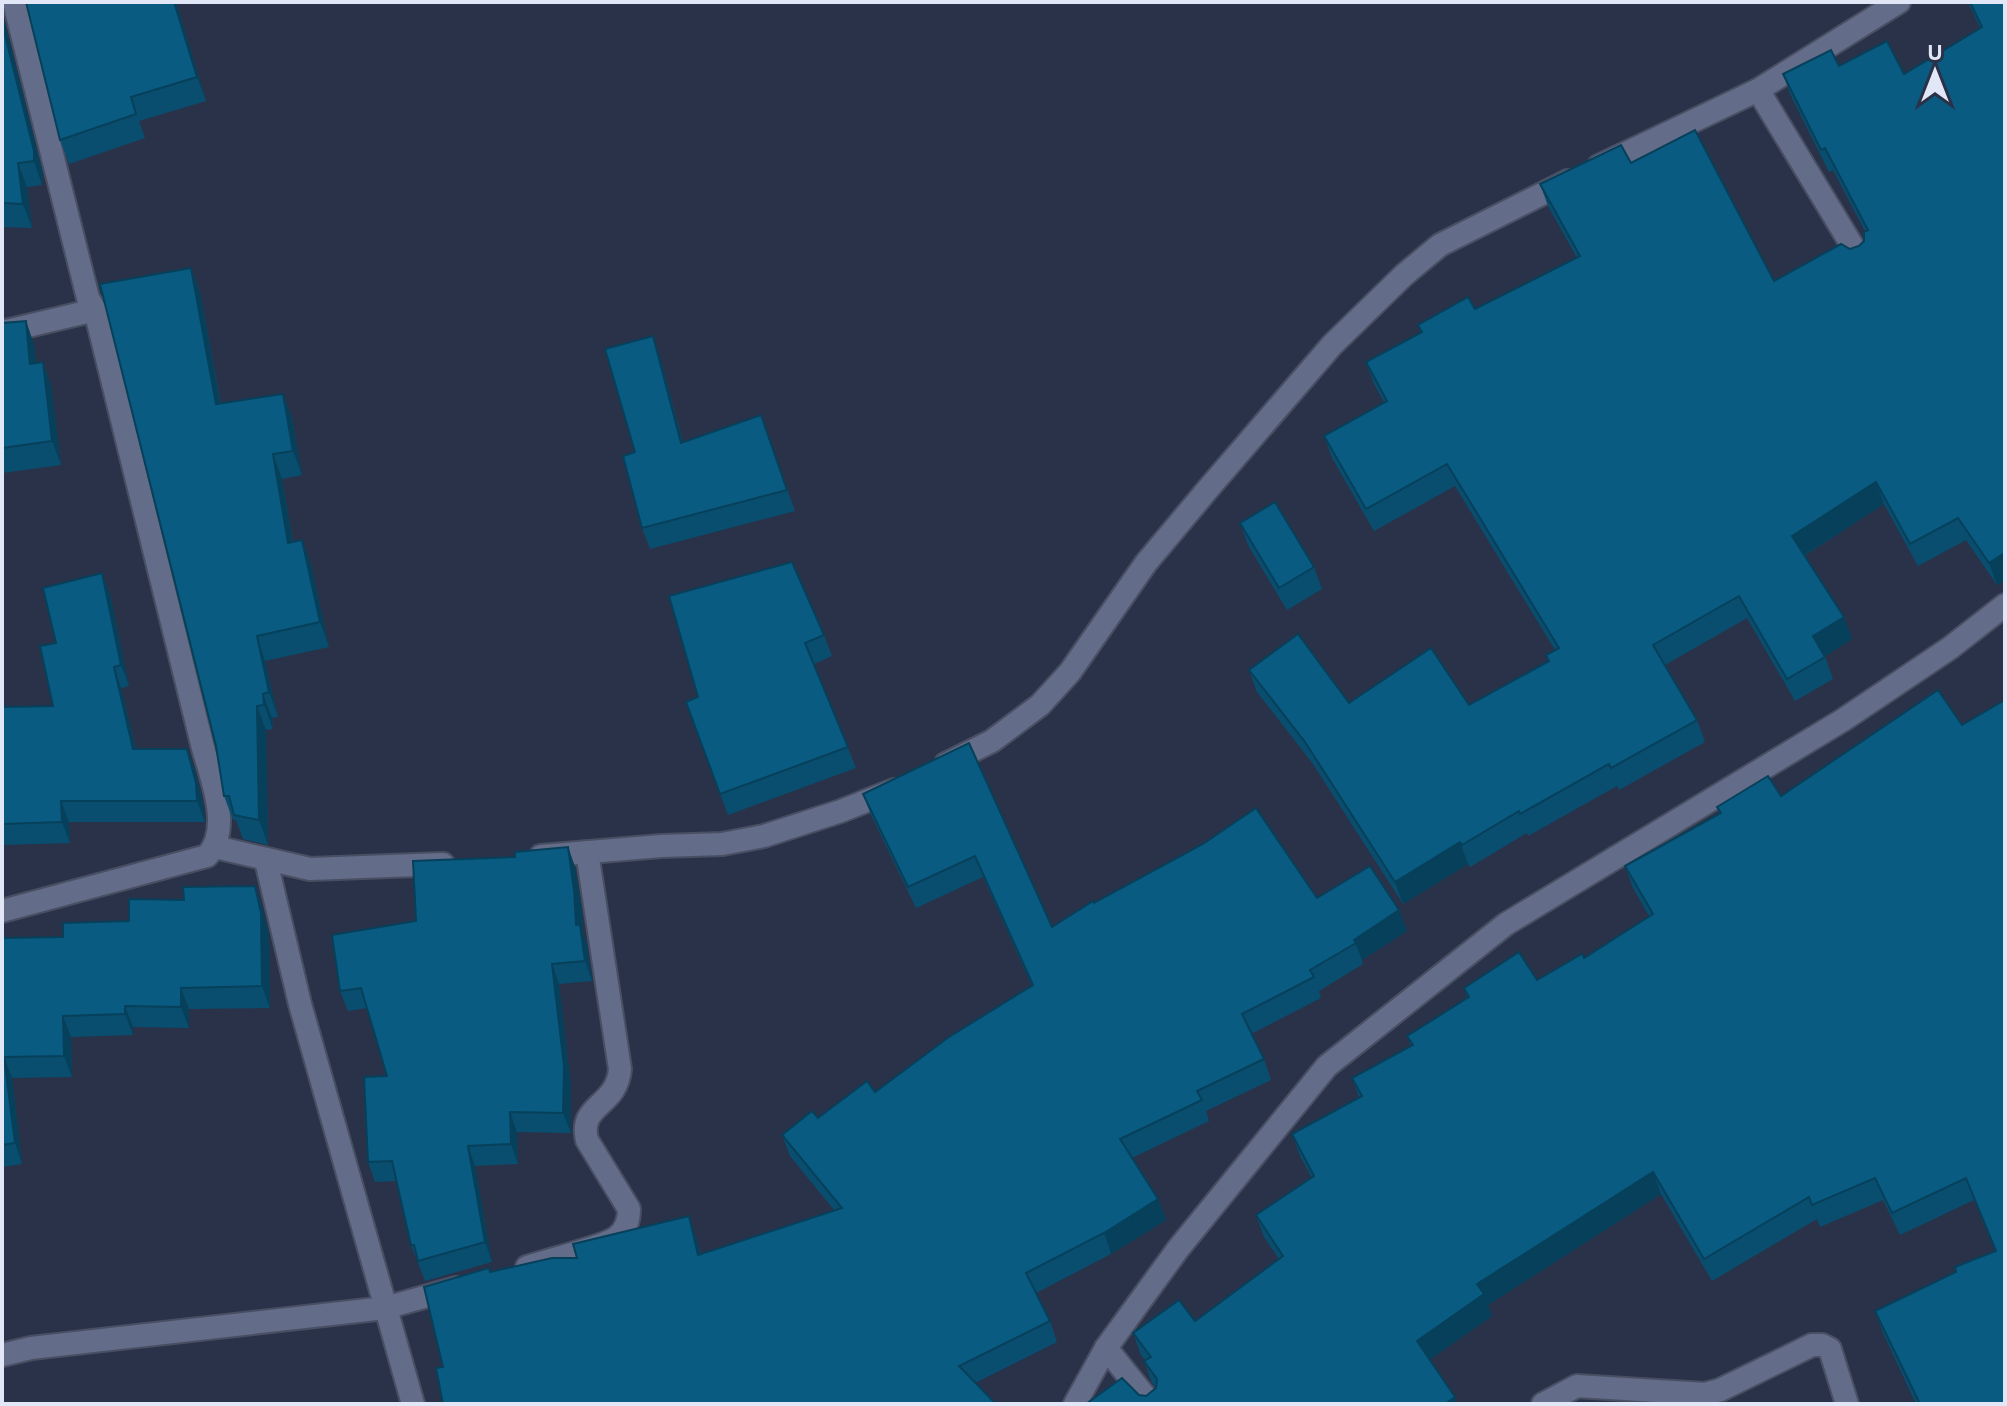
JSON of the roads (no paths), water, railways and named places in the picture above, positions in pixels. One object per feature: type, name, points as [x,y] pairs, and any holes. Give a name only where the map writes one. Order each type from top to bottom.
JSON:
[{"type":"street","points":[[2,911],[207,856],[215,847],[219,831],[214,795],[95,310],[88,298],[14,2]]},
{"type":"street","points":[[527,857],[722,844],[764,836],[878,798],[992,741],[1040,705],[1070,672],[1146,563],[1332,345],[1404,275],[1440,245],[1510,208],[1758,90],[1899,2]]},
{"type":"street","points":[[1758,90],[1859,257]]},
{"type":"street","points":[[2,332],[95,310]]},
{"type":"street","points":[[1075,1404],[1106,1348],[1178,1249],[1327,1066],[1506,924],[1843,720],[1950,648],[2005,605]]},
{"type":"street","points":[[215,847],[310,869],[459,863]]},
{"type":"street","points":[[509,1272],[616,1239],[629,1218],[629,1209],[587,1140],[585,1131],[587,1117],[616,1089],[620,1069],[587,852]]},
{"type":"street","points":[[266,861],[300,1004],[413,1404]]},
{"type":"street","points":[[2,1355],[31,1348],[385,1308],[482,1280]]},
{"type":"street","points":[[1543,1404],[1577,1386],[1705,1394],[1720,1390],[1812,1345],[1830,1349],[1847,1404]]},
{"type":"street","points":[[1106,1348],[1151,1404]]}]
